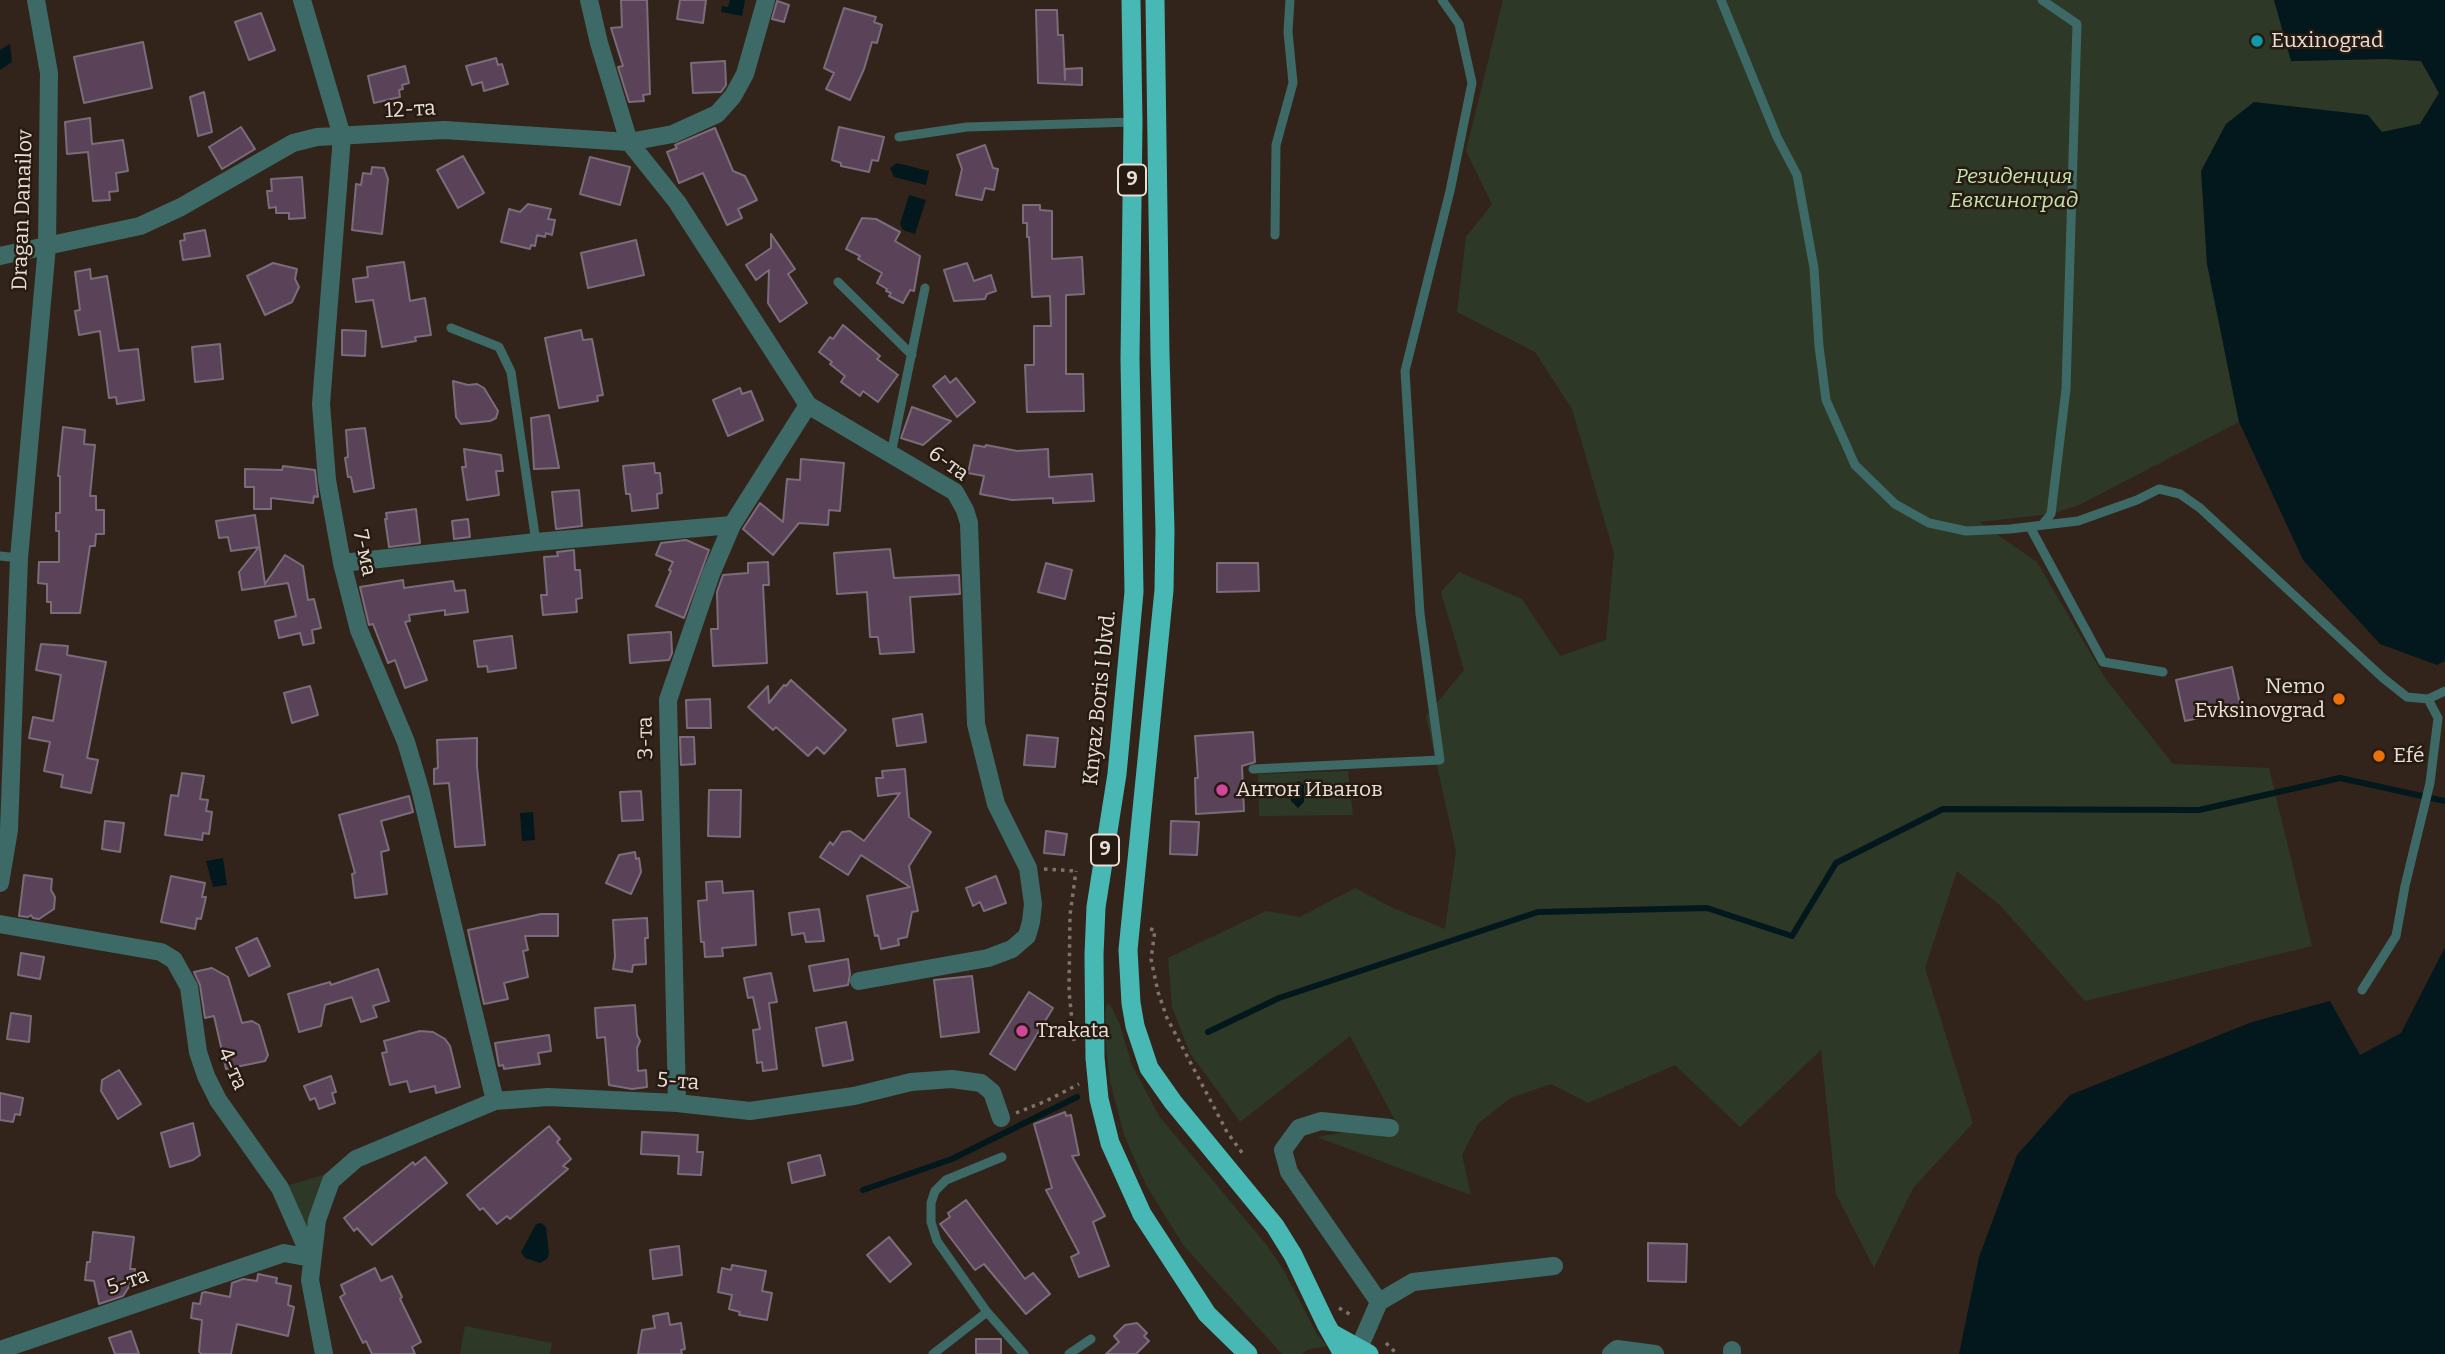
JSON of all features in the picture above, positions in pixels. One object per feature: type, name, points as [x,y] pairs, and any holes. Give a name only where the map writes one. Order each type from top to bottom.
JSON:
[{"type":"highway","name":"Knyaz Boris I blvd.","points":[[1131,0],[1133,122],[1130,359],[1133,592],[1117,774],[1096,907],[1095,1058],[1099,1099],[1110,1143],[1142,1214],[1207,1314],[1248,1354]]},
{"type":"highway","name":"9","points":[[1155,0],[1164,578],[1128,950],[1130,1003],[1149,1068],[1173,1102],[1275,1226],[1293,1255],[1333,1334],[1357,1352]]},
{"type":"street","name":"Dragan Danailov","points":[[0,883],[9,830],[19,558],[47,246],[49,73],[36,0]]},
{"type":"street","name":"7-ма","points":[[302,0],[342,136],[321,404],[327,480],[342,564],[359,630],[406,742],[420,789],[495,1101]]},
{"type":"street","name":"6-та","points":[[589,0],[629,142],[677,202],[808,405],[955,492],[969,523],[976,724],[996,804],[1028,868],[1033,904],[1031,922],[1027,936],[1012,948],[988,958],[859,981]]},
{"type":"street","name":"12-та","points":[[0,256],[140,226],[181,207],[293,143],[317,137],[444,130],[629,142],[673,134],[717,114],[733,96],[745,74],[766,0]]},
{"type":"street","name":"3-та","points":[[677,1103],[668,701],[711,574],[732,525],[808,405]]},
{"type":"street","points":[[342,564],[536,542],[732,525]]},
{"type":"street","name":"4-та","points":[[0,924],[161,952],[174,960],[188,987],[198,1052],[206,1076],[218,1100],[280,1188],[311,1258],[310,1280],[324,1354]]},
{"type":"street","name":"5-та","points":[[0,1350],[284,1253],[311,1258],[323,1197],[331,1181],[342,1169],[356,1159],[495,1101],[548,1097],[677,1103],[750,1111],[854,1096],[911,1082],[952,1079],[981,1083],[992,1092],[1001,1118]]},
{"type":"street","points":[[1379,1301],[1289,1172],[1283,1150],[1298,1128],[1321,1121],[1390,1128]]},
{"type":"street","points":[[1357,1352],[1379,1301],[1413,1282],[1554,1266]]},
{"type":"street","points":[[1611,1354],[1617,1349],[1655,1354]]},
{"type":"lane","points":[[1275,235],[1276,145],[1293,83],[1288,32],[1290,0]]},
{"type":"lane","points":[[1253,769],[1440,760],[1420,614],[1405,371],[1450,191],[1472,83],[1459,24],[1442,0]]},
{"type":"lane","points":[[1721,0],[1772,125],[1797,175],[1814,268],[1826,400],[1855,465],[1895,504],[1929,523],[1966,531],[2078,521],[2137,500],[2159,489],[2180,494],[2200,508],[2383,678],[2407,696],[2428,699],[2445,691]]},
{"type":"lane","points":[[2042,0],[2077,24],[2066,389],[2051,514],[2042,525]]},
{"type":"lane","points":[[899,137],[967,127],[1133,122]]},
{"type":"lane","points":[[838,282],[912,355]]},
{"type":"lane","points":[[891,454],[925,288]]},
{"type":"lane","points":[[451,328],[499,347],[511,372],[536,542]]},
{"type":"lane","points":[[2030,527],[2103,662],[2163,672]]},
{"type":"lane","points":[[0,556],[19,558]]},
{"type":"lane","points":[[2362,990],[2396,936],[2404,886],[2432,770],[2438,718],[2428,699]]},
{"type":"lane","points":[[1002,1157],[946,1180],[935,1191],[930,1203],[931,1222],[937,1241],[987,1312],[1024,1354]]},
{"type":"lane","points":[[933,1354],[987,1312]]},
{"type":"lane","points":[[1069,1354],[1091,1339]]},
{"type":"path","points":[[1028,868],[1076,871],[1070,915],[1069,991],[1074,1046]]},
{"type":"path","points":[[1155,930],[1151,959],[1167,1018],[1227,1132],[1251,1164]]},
{"type":"path","points":[[1001,1118],[1079,1085],[1095,1058]]},
{"type":"path","points":[[1077,1072],[1079,1085]]},
{"type":"path","points":[[1332,1304],[1367,1325]]},
{"type":"green space","name":"Резиденция Евксиноград","points":[[1503,0],[2274,0],[2292,61],[2421,61],[2439,93],[2420,124],[2382,132],[2226,124],[2202,171],[2207,264],[2239,422],[2079,505],[2051,514],[1979,522],[2037,562],[2105,678],[2173,764],[2269,768],[2312,946],[2085,1001],[2000,905],[1957,871],[1925,968],[1973,1123],[1913,1188],[1874,1268],[1836,1194],[1821,1050],[1740,1127],[1675,1065],[1588,1103],[1551,1084],[1510,1098],[1478,1124],[1462,1155],[1471,1195],[1317,1137],[1397,1124],[1350,1036],[1240,1122],[1190,1053],[1172,1007],[1168,958],[1266,911],[1300,917],[1355,888],[1393,908],[1445,929],[1456,851],[1426,716],[1464,670],[1441,592],[1459,572],[1522,599],[1560,656],[1606,640],[1614,553],[1572,409],[1535,352],[1457,312],[1466,237],[1492,204],[1466,151]]},
{"type":"green space","points":[[1348,771],[1353,815],[1259,816],[1258,774]]},
{"type":"green space","points":[[1110,1004],[1120,1025],[1132,1065],[1159,1116],[1265,1243],[1283,1269],[1317,1334],[1327,1346],[1307,1350],[1302,1354],[1282,1354],[1184,1246],[1146,1185],[1124,1135],[1110,1081],[1105,1037],[1106,1006]]},
{"type":"green space","points":[[342,1169],[311,1258],[280,1188]]},
{"type":"green space","points":[[465,1326],[552,1343],[550,1354],[460,1354]]},
{"type":"water","points":[[730,0],[745,0],[742,16],[721,12],[722,6],[728,7]]},
{"type":"water","points":[[2274,0],[2445,0],[2445,661],[2437,665],[2380,644],[2303,560],[2239,422],[2207,264],[2201,171],[2226,124],[2254,102],[2368,115],[2382,132],[2420,124],[2439,93],[2421,61],[2291,61]]},
{"type":"water","points":[[10,44],[12,62],[0,70],[0,50]]},
{"type":"water","points":[[897,163],[929,171],[926,185],[894,177],[890,168]]},
{"type":"water","points":[[909,195],[926,200],[915,234],[903,230],[900,224]]},
{"type":"water","points":[[1299,781],[1304,785],[1304,802],[1298,808],[1291,801],[1290,787]]},
{"type":"water","points":[[533,812],[535,840],[522,841],[520,813]]},
{"type":"water","points":[[223,858],[227,885],[213,887],[206,861]]},
{"type":"water","points":[[2445,947],[2445,1354],[1959,1354],[1979,1257],[2017,1155],[2070,1095],[2252,1022],[2330,1001],[2360,1055],[2401,1033]]},
{"type":"water","points":[[541,1223],[546,1227],[549,1254],[547,1259],[540,1263],[525,1258],[521,1252],[536,1224]]},
{"type":"building","points":[[621,0],[647,0],[650,94],[643,95],[644,101],[629,102],[618,67],[623,66],[611,28],[622,27]]},
{"type":"building","points":[[680,0],[706,0],[703,23],[677,19]]},
{"type":"building","points":[[777,1],[789,5],[784,22],[772,19]]},
{"type":"building","points":[[844,8],[876,17],[874,22],[882,25],[877,43],[872,42],[850,100],[826,89],[834,73],[824,68]]},
{"type":"building","points":[[1036,10],[1057,10],[1058,35],[1063,35],[1065,80],[1065,69],[1082,68],[1082,85],[1038,83]]},
{"type":"building","points":[[261,13],[275,50],[249,60],[235,22]]},
{"type":"building","points":[[143,42],[152,88],[84,103],[74,57]]},
{"type":"building","points":[[496,58],[498,65],[502,64],[508,84],[484,91],[482,82],[472,85],[466,66]]},
{"type":"building","points":[[725,61],[726,85],[721,92],[693,93],[691,63]]},
{"type":"building","points":[[405,66],[409,83],[402,85],[403,89],[399,90],[400,97],[374,103],[368,76]]},
{"type":"building","points":[[204,92],[212,132],[198,136],[190,97]]},
{"type":"building","points":[[90,118],[92,144],[123,140],[128,171],[116,173],[118,191],[109,192],[110,200],[93,201],[88,152],[67,154],[65,122]]},
{"type":"building","points":[[241,127],[255,149],[222,169],[209,147]]},
{"type":"building","points":[[839,127],[884,137],[878,161],[872,160],[869,172],[841,166],[841,163],[832,160]]},
{"type":"building","points":[[715,128],[733,171],[745,176],[757,200],[738,209],[742,218],[727,225],[703,173],[679,183],[667,152],[677,148],[675,145]]},
{"type":"building","points":[[985,145],[993,168],[998,169],[994,190],[985,188],[982,200],[956,195],[962,169],[957,155]]},
{"type":"building","points":[[463,156],[484,193],[458,208],[437,170]]},
{"type":"building","points":[[590,157],[630,167],[620,205],[580,194]]},
{"type":"building","points":[[372,167],[384,168],[388,179],[382,234],[352,230],[356,184],[361,185],[363,173],[371,174]]},
{"type":"building","points":[[302,177],[305,218],[289,219],[289,213],[276,213],[276,207],[269,208],[267,191],[272,191],[271,179]]},
{"type":"building","points":[[528,204],[551,209],[548,219],[555,220],[552,235],[537,235],[535,246],[531,245],[530,249],[501,242],[509,209],[520,212]]},
{"type":"building","points":[[1023,205],[1040,205],[1040,210],[1052,211],[1052,259],[1082,257],[1084,294],[1066,295],[1066,374],[1083,374],[1084,411],[1027,412],[1025,365],[1034,365],[1034,326],[1051,326],[1050,296],[1032,297],[1029,237],[1027,223],[1023,223]]},
{"type":"building","points":[[862,218],[876,219],[900,232],[895,241],[920,256],[914,291],[910,290],[903,303],[889,296],[891,293],[877,283],[882,273],[846,249]]},
{"type":"building","points":[[205,230],[210,256],[183,260],[180,241],[185,240],[184,234]]},
{"type":"building","points":[[771,234],[795,269],[788,274],[807,303],[780,322],[768,303],[769,270],[756,280],[746,265],[771,248]]},
{"type":"building","points":[[636,240],[644,275],[588,288],[581,253]]},
{"type":"building","points":[[404,262],[410,301],[425,298],[431,335],[415,337],[416,341],[382,347],[373,300],[356,302],[353,279],[368,277],[367,267]]},
{"type":"building","points":[[273,263],[297,269],[295,279],[299,287],[292,302],[265,315],[247,276]]},
{"type":"building","points":[[967,263],[974,281],[991,275],[996,291],[987,294],[985,299],[954,301],[944,270]]},
{"type":"building","points":[[90,269],[91,279],[107,276],[119,351],[138,349],[144,400],[117,404],[116,397],[109,398],[100,331],[79,335],[75,311],[80,310],[75,272]]},
{"type":"building","points":[[843,325],[880,356],[877,359],[898,375],[878,402],[863,391],[860,396],[841,382],[845,376],[819,352]]},
{"type":"building","points":[[342,330],[366,331],[365,356],[342,355]]},
{"type":"building","points":[[581,330],[583,340],[592,339],[603,395],[597,396],[598,401],[559,408],[545,338]]},
{"type":"building","points":[[220,344],[223,379],[195,382],[192,347]]},
{"type":"building","points":[[945,376],[950,383],[956,378],[975,402],[957,417],[933,386]]},
{"type":"building","points":[[453,381],[468,385],[477,384],[484,388],[498,411],[496,418],[461,424],[456,417]]},
{"type":"building","points":[[740,388],[742,394],[751,391],[763,420],[728,436],[713,400]]},
{"type":"building","points":[[912,407],[951,421],[923,445],[901,438]]},
{"type":"building","points":[[549,415],[559,468],[534,469],[531,418]]},
{"type":"building","points":[[63,427],[85,430],[84,444],[95,445],[90,496],[96,496],[96,510],[104,510],[104,534],[96,534],[95,546],[90,546],[80,613],[51,613],[51,602],[47,602],[47,584],[38,583],[39,562],[59,562],[56,513],[60,513],[58,476]]},
{"type":"building","points":[[365,428],[374,488],[354,492],[345,458],[348,457],[346,430]]},
{"type":"building","points":[[974,445],[1017,451],[1048,449],[1049,477],[1092,474],[1094,501],[1053,503],[1053,498],[1012,500],[980,494],[984,476],[968,473]]},
{"type":"building","points":[[464,449],[501,455],[503,471],[496,471],[499,495],[467,500],[462,467],[466,467]]},
{"type":"building","points":[[801,459],[844,463],[840,511],[829,510],[828,525],[799,523],[773,555],[743,529],[760,503],[783,522],[787,479],[800,480]]},
{"type":"building","points":[[654,463],[655,473],[660,473],[662,493],[657,494],[658,508],[632,511],[630,494],[626,494],[623,466]]},
{"type":"building","points":[[283,466],[315,470],[318,497],[314,496],[313,503],[271,498],[271,509],[254,509],[254,487],[245,487],[245,469],[282,470]]},
{"type":"building","points":[[579,490],[582,526],[556,529],[552,492]]},
{"type":"building","points":[[416,509],[420,543],[389,547],[386,513]]},
{"type":"building","points":[[255,515],[265,584],[285,555],[303,566],[308,600],[314,599],[321,628],[312,630],[314,643],[303,645],[300,633],[279,638],[275,621],[296,616],[288,583],[242,590],[239,572],[259,547],[231,551],[228,537],[219,538],[216,521]]},
{"type":"building","points":[[468,519],[470,537],[454,539],[452,521]]},
{"type":"building","points":[[686,540],[709,550],[684,618],[656,606],[673,562],[656,555],[661,543]]},
{"type":"building","points":[[890,549],[894,578],[959,575],[960,594],[910,597],[914,652],[880,654],[878,637],[870,637],[867,592],[837,594],[834,553]]},
{"type":"building","points":[[574,550],[575,570],[580,570],[582,598],[576,599],[577,612],[543,615],[541,595],[547,595],[544,557],[558,556],[557,552]]},
{"type":"building","points":[[768,562],[769,585],[763,585],[767,663],[713,666],[711,629],[718,629],[717,592],[723,575],[748,573],[748,563]]},
{"type":"building","points":[[1046,563],[1072,570],[1065,599],[1038,592]]},
{"type":"building","points":[[1217,563],[1258,563],[1259,591],[1217,592]]},
{"type":"building","points":[[403,580],[404,588],[453,581],[455,591],[465,590],[468,612],[445,615],[445,610],[409,615],[410,621],[405,622],[427,680],[405,688],[395,660],[388,663],[373,624],[369,625],[360,587]]},
{"type":"building","points":[[671,632],[672,653],[669,660],[630,663],[628,635]]},
{"type":"building","points":[[512,636],[516,668],[488,672],[487,666],[478,667],[474,641]]},
{"type":"building","points":[[41,644],[68,646],[67,655],[106,662],[87,758],[98,760],[91,793],[61,787],[63,775],[44,771],[50,742],[29,738],[33,717],[53,721],[61,675],[36,670]]},
{"type":"building","points":[[2232,667],[2241,709],[2185,721],[2176,680]]},
{"type":"building","points":[[791,680],[846,730],[824,754],[817,747],[808,756],[776,727],[773,730],[748,707],[768,686],[769,703]]},
{"type":"building","points":[[310,686],[318,715],[292,723],[284,693]]},
{"type":"building","points":[[710,699],[711,728],[687,728],[686,700]]},
{"type":"building","points":[[922,714],[926,742],[897,746],[893,719]]},
{"type":"building","points":[[1253,732],[1255,762],[1242,766],[1244,811],[1196,814],[1195,778],[1198,778],[1195,736]]},
{"type":"building","points":[[1027,735],[1058,738],[1055,767],[1024,765]]},
{"type":"building","points":[[680,737],[694,737],[695,764],[681,765]]},
{"type":"building","points":[[477,738],[477,767],[485,845],[455,847],[449,783],[434,784],[434,769],[438,768],[437,740]]},
{"type":"building","points":[[905,769],[909,817],[931,832],[909,866],[918,911],[912,912],[907,937],[898,939],[899,945],[881,949],[878,935],[875,936],[867,896],[910,887],[861,855],[848,875],[820,857],[830,842],[833,845],[842,832],[850,831],[864,841],[900,793],[878,796],[876,778],[883,778],[882,771]]},
{"type":"building","points":[[182,773],[204,776],[200,799],[208,800],[206,811],[212,812],[209,834],[203,833],[202,840],[165,835],[171,795],[178,796]]},
{"type":"building","points":[[709,790],[741,790],[740,837],[708,836]]},
{"type":"building","points":[[641,791],[643,820],[622,821],[620,792]]},
{"type":"building","points":[[409,796],[413,812],[381,821],[389,850],[381,852],[387,894],[355,898],[352,874],[355,873],[339,815]]},
{"type":"building","points":[[105,821],[124,823],[120,852],[102,849]]},
{"type":"building","points":[[1171,821],[1199,822],[1197,855],[1170,854]]},
{"type":"building","points":[[1046,831],[1067,834],[1064,855],[1044,853]]},
{"type":"building","points":[[635,852],[636,859],[639,858],[641,872],[631,894],[606,883],[619,855]]},
{"type":"building","points":[[24,875],[52,879],[54,909],[39,919],[31,915],[19,916]]},
{"type":"building","points":[[171,876],[205,883],[202,897],[206,897],[201,919],[197,918],[195,929],[161,922]]},
{"type":"building","points":[[996,876],[1006,903],[984,911],[980,902],[973,906],[966,888]]},
{"type":"building","points":[[722,881],[723,893],[753,891],[756,945],[722,948],[723,956],[705,957],[704,942],[701,942],[698,901],[707,900],[706,882]]},
{"type":"building","points":[[819,909],[824,941],[806,942],[804,933],[792,935],[789,913]]},
{"type":"building","points":[[541,914],[558,914],[558,936],[525,936],[528,950],[523,951],[528,977],[504,983],[508,999],[484,1004],[468,930]]},
{"type":"building","points":[[647,918],[646,964],[633,965],[632,972],[613,969],[613,920]]},
{"type":"building","points":[[257,938],[270,966],[249,976],[236,948]]},
{"type":"building","points":[[21,953],[44,957],[40,979],[18,975]]},
{"type":"building","points":[[848,959],[848,985],[814,991],[809,966]]},
{"type":"building","points":[[212,968],[228,977],[242,1023],[252,1021],[259,1025],[268,1055],[265,1061],[226,1069],[214,1016],[205,1018],[200,985],[194,972]]},
{"type":"building","points":[[378,969],[389,1001],[373,1006],[377,1017],[361,1022],[352,997],[325,1005],[321,1026],[299,1032],[288,994],[330,982],[331,985]]},
{"type":"building","points":[[771,973],[777,1002],[769,1003],[777,1069],[763,1071],[762,1062],[757,1063],[753,1030],[760,1029],[753,997],[748,998],[744,978]]},
{"type":"building","points":[[972,976],[979,1032],[941,1037],[934,980]]},
{"type":"building","name":"Trakata","points":[[1029,992],[1053,1008],[1015,1070],[990,1054]]},
{"type":"building","points":[[635,1005],[637,1035],[640,1041],[637,1048],[638,1071],[646,1070],[647,1087],[632,1089],[609,1085],[605,1037],[597,1038],[595,1008]]},
{"type":"building","points":[[11,1013],[31,1016],[29,1042],[7,1039]]},
{"type":"building","points":[[846,1022],[853,1060],[823,1066],[816,1028]]},
{"type":"building","points":[[420,1031],[433,1032],[445,1039],[450,1046],[460,1087],[436,1093],[435,1086],[410,1092],[407,1081],[390,1085],[382,1053],[387,1052],[384,1041]]},
{"type":"building","points":[[549,1035],[551,1051],[538,1053],[540,1064],[504,1069],[503,1065],[499,1066],[495,1043]]},
{"type":"building","points":[[119,1070],[141,1104],[118,1119],[101,1091],[102,1080]]},
{"type":"building","points":[[331,1076],[336,1092],[332,1093],[335,1103],[319,1109],[315,1098],[310,1100],[304,1086]]},
{"type":"building","points":[[0,1093],[23,1098],[20,1115],[15,1114],[13,1122],[0,1120]]},
{"type":"building","points":[[1065,1112],[1066,1116],[1071,1115],[1079,1155],[1072,1156],[1105,1216],[1093,1222],[1109,1266],[1079,1277],[1071,1257],[1079,1253],[1046,1190],[1052,1188],[1034,1124]]},
{"type":"building","points":[[193,1123],[200,1155],[170,1167],[161,1133]]},
{"type":"building","points":[[549,1126],[560,1139],[557,1142],[571,1159],[563,1166],[568,1169],[510,1219],[507,1216],[497,1224],[467,1195]]},
{"type":"building","points":[[642,1132],[698,1135],[697,1152],[703,1152],[701,1175],[678,1174],[679,1156],[641,1154]]},
{"type":"building","points":[[820,1155],[825,1175],[792,1183],[788,1163]]},
{"type":"building","points":[[425,1157],[447,1183],[372,1245],[357,1228],[354,1231],[344,1218],[413,1162],[415,1165]]},
{"type":"building","points":[[966,1200],[1025,1279],[1033,1273],[1050,1294],[1026,1314],[984,1264],[975,1270],[940,1224],[950,1217],[948,1213]]},
{"type":"building","points":[[93,1232],[134,1237],[130,1269],[135,1269],[134,1279],[123,1296],[99,1304],[94,1281],[85,1280]]},
{"type":"building","points":[[889,1237],[911,1264],[890,1282],[867,1255]]},
{"type":"building","points":[[1648,1243],[1687,1244],[1686,1282],[1648,1281]]},
{"type":"building","points":[[679,1246],[682,1275],[653,1279],[650,1250]]},
{"type":"building","points":[[732,1265],[766,1271],[762,1291],[772,1293],[767,1320],[739,1315],[740,1312],[729,1309],[732,1295],[718,1292],[722,1268],[731,1270]]},
{"type":"building","points":[[375,1268],[381,1281],[392,1276],[402,1297],[400,1299],[421,1342],[412,1347],[415,1354],[372,1354],[366,1341],[363,1343],[340,1297],[345,1294],[341,1285]]},
{"type":"building","points":[[258,1274],[277,1278],[276,1283],[291,1286],[288,1305],[294,1307],[288,1336],[237,1324],[231,1354],[199,1352],[202,1320],[191,1318],[193,1303],[200,1304],[202,1293],[205,1292],[230,1297],[232,1283],[243,1279],[257,1281]]},
{"type":"building","points":[[668,1313],[670,1325],[681,1323],[685,1349],[681,1350],[682,1354],[638,1354],[642,1330],[655,1328],[653,1316]]},
{"type":"building","points":[[1137,1323],[1147,1333],[1144,1336],[1149,1341],[1136,1354],[1106,1354],[1119,1342],[1114,1336],[1125,1325]]},
{"type":"building","points":[[131,1331],[139,1354],[115,1354],[109,1338]]},
{"type":"building","points":[[976,1339],[1001,1339],[1001,1354],[976,1354]]},
{"type":"waterway","points":[[1208,1032],[1279,998],[1538,912],[1707,908],[1792,936],[1836,863],[1943,809],[2199,810],[2340,778],[2445,801]]},
{"type":"waterway","points":[[863,1190],[952,1159],[1077,1097]]},
{"type":"place","name":"Euxinograd","points":[[2257,41]]},
{"type":"place","name":"Nemo Evksinovgrad","points":[[2339,699]]},
{"type":"place","name":"Efé","points":[[2379,756]]},
{"type":"place","name":"Антон Иванов","points":[[1222,790]]},
{"type":"place","name":"Trakata","points":[[1022,1031]]}]
